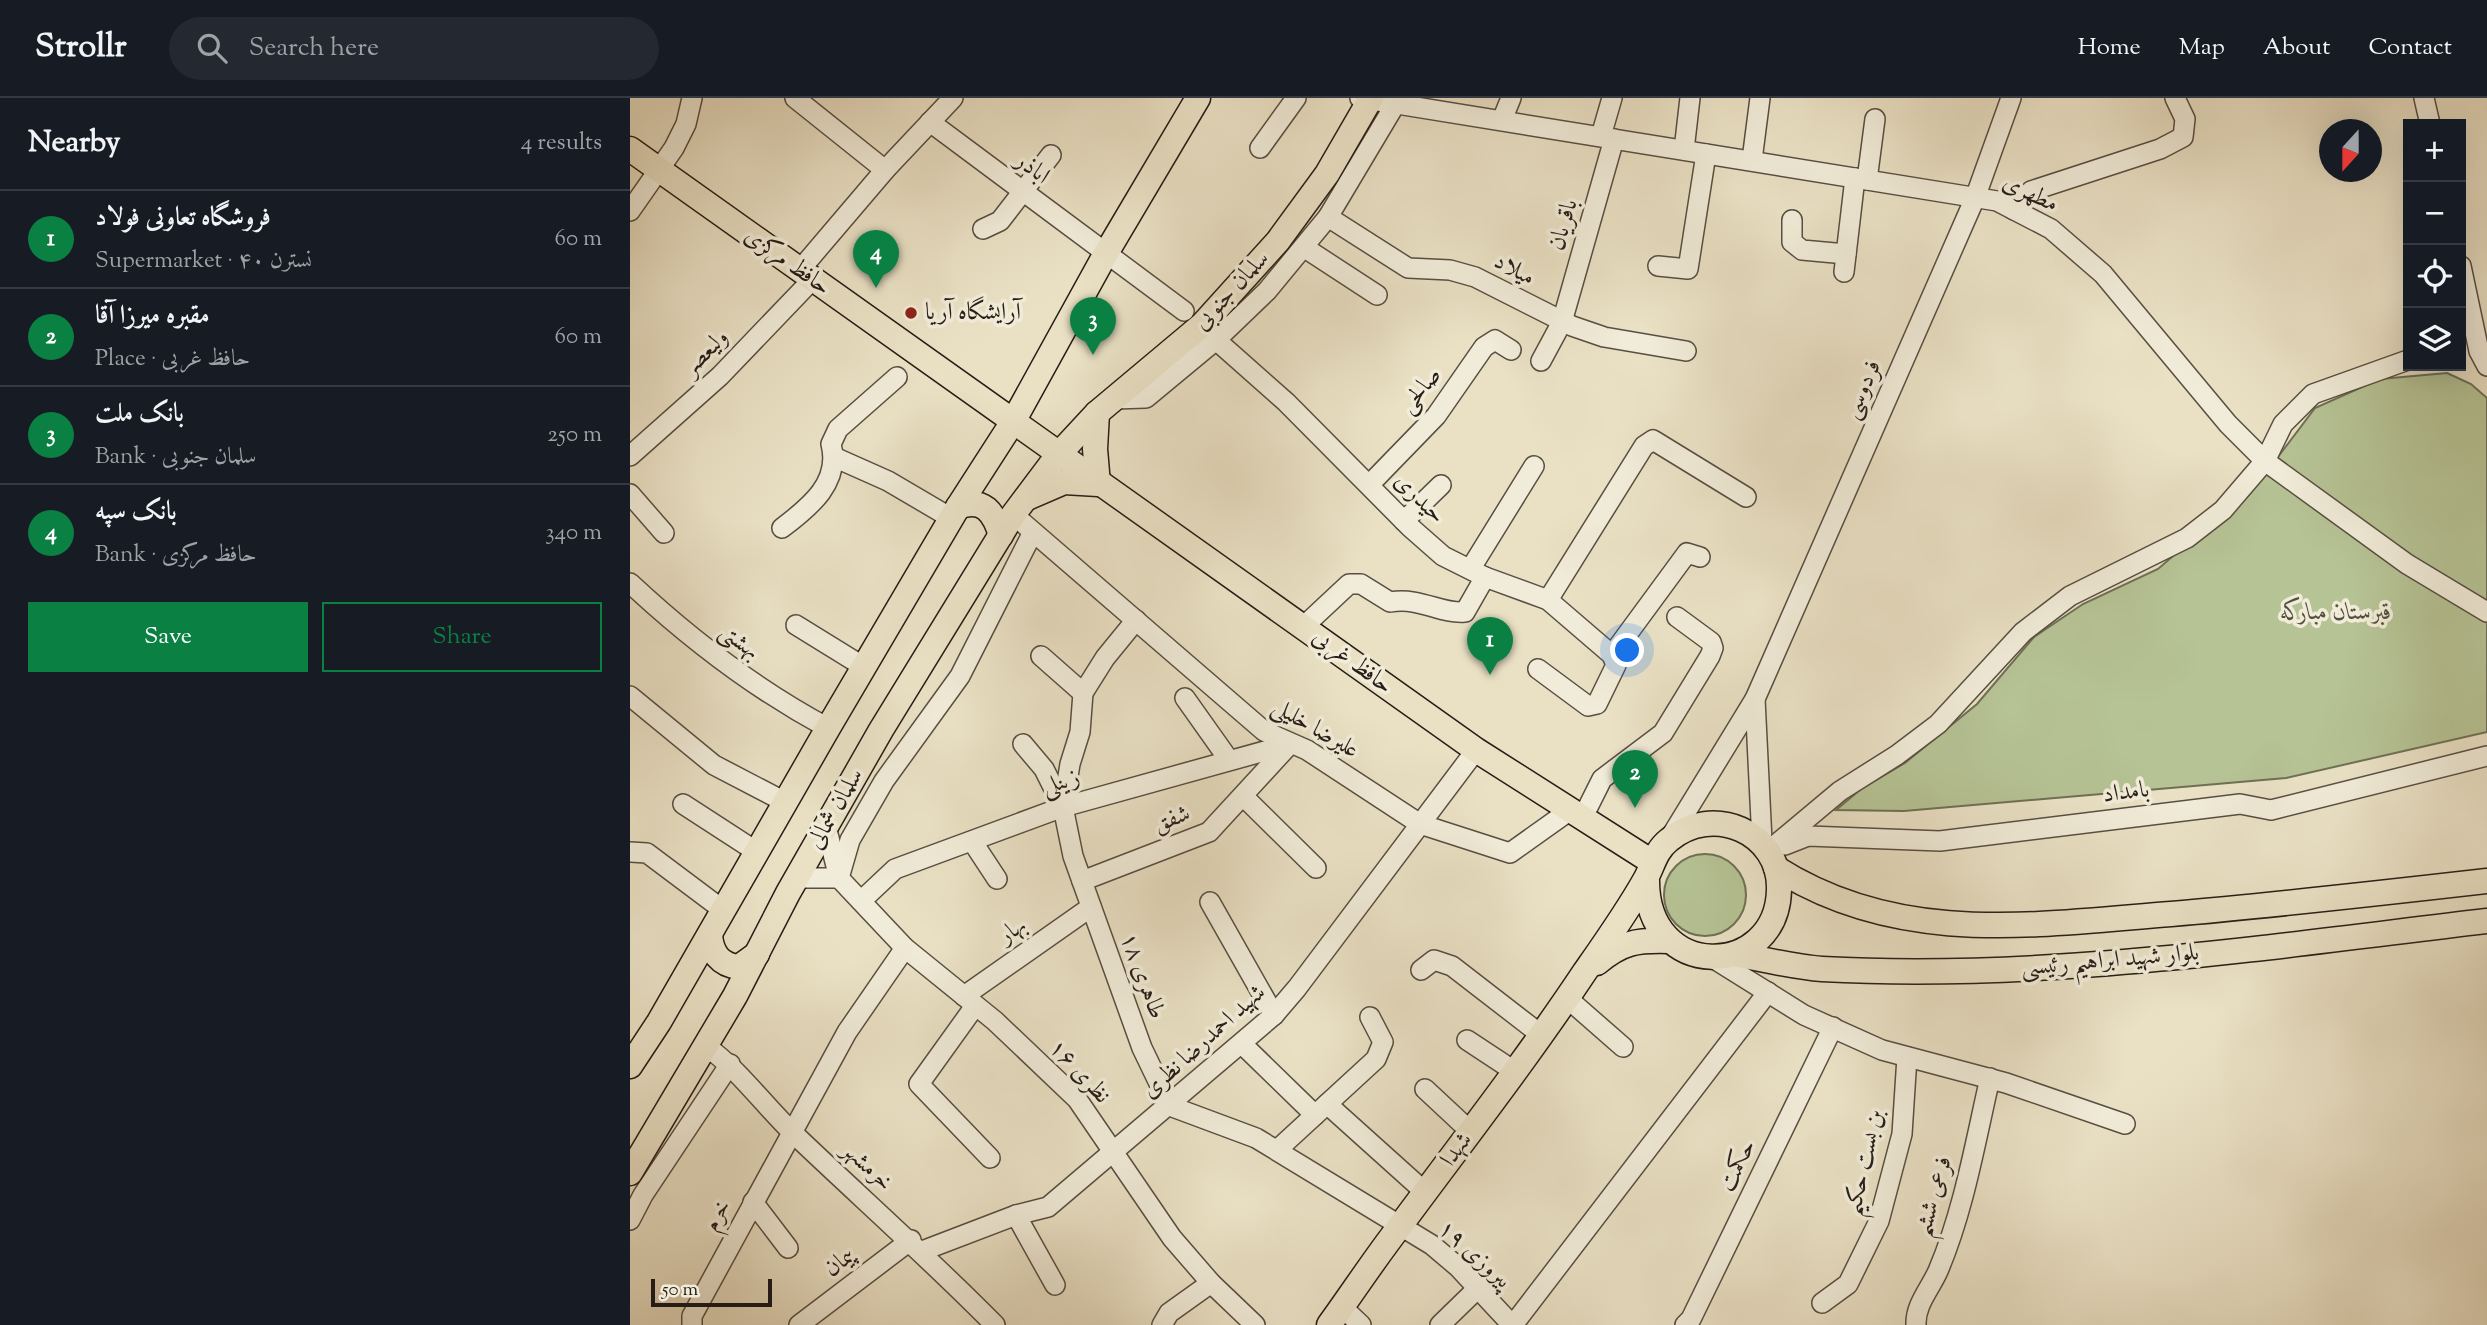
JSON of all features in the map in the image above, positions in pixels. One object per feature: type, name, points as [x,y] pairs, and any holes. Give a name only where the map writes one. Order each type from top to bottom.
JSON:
[{"type":"main road","points":[[1014,420],[1105,255],[1198,98]]},
{"type":"main road","name":"سلمان جنوبی","points":[[1058,455],[1106,406],[1202,325],[1278,241],[1327,174],[1371,98]]},
{"type":"main road","name":"حافظ مرکزی","points":[[630,149],[806,276],[1014,420],[1058,455]]},
{"type":"main road","points":[[955,513],[968,504],[1012,517],[1064,482],[1098,484],[1095,449],[1106,406]]},
{"type":"main road","name":"سلمان شمالی","points":[[630,1066],[639,1036],[710,934],[955,513],[1014,420]]},
{"type":"main road","name":"سلمان شمالی","points":[[630,1174],[706,1046],[826,826],[1012,517],[1058,455]]},
{"type":"main road","name":"حافظ غربی","points":[[1058,455],[1476,750],[1575,815],[1649,870]]},
{"type":"main road","points":[[1584,975],[1649,870],[1670,838],[1690,827],[1713,823],[1749,832],[1768,854],[1778,899],[1768,929],[1753,944],[1722,956],[1689,953],[1669,941],[1654,923],[1646,901],[1649,870]]},
{"type":"main road","name":"بلوار شهید ابراهیم رئیسی","points":[[1768,854],[1809,889],[1851,906],[1903,919],[1966,926],[2042,925],[2273,906],[2487,881]]},
{"type":"main road","name":"بلوار شهید ابراهیم رئیسی","points":[[1722,956],[1819,969],[1986,971],[2287,944],[2487,921]]},
{"type":"main road","points":[[710,934],[715,955],[730,966],[739,967],[757,954]]},
{"type":"main road","points":[[1584,975],[1615,948],[1640,940],[1669,941]]},
{"type":"main road","name":"شهدا","points":[[1335,1316],[1584,975]]},
{"type":"street","points":[[630,211],[659,170],[686,124],[692,98]]},
{"type":"street","points":[[795,98],[885,170]]},
{"type":"street","points":[[806,276],[885,170],[953,98]]},
{"type":"street","points":[[1260,148],[1296,98]]},
{"type":"street","name":"مطهری","points":[[1360,98],[1997,201],[2051,229],[2103,274],[2228,424],[2265,461],[2407,564],[2487,612]]},
{"type":"street","points":[[1502,120],[1511,98]]},
{"type":"street","name":"باقریان","points":[[1541,361],[1562,322],[1607,137],[1612,98]]},
{"type":"street","points":[[1684,150],[1690,98]]},
{"type":"street","points":[[1752,160],[1760,98]]},
{"type":"street","name":"فردوسی","points":[[1670,838],[1755,699],[1975,198],[2011,98]]},
{"type":"street","points":[[2014,210],[2031,191],[2148,153],[2183,137],[2185,119],[2175,98]]},
{"type":"street","points":[[2424,98],[2429,119]]},
{"type":"street","points":[[1106,406],[1146,398],[1216,340],[1267,291],[1328,217],[1396,103]]},
{"type":"street","points":[[1792,220],[1793,242],[1802,250],[1845,263],[1875,119]]},
{"type":"street","name":"اباذر","points":[[930,122],[1105,255],[1184,310]]},
{"type":"street","points":[[1658,266],[1688,269],[1706,153]]},
{"type":"street","points":[[983,229],[1000,221],[1051,155]]},
{"type":"street","name":"میلاد","points":[[1328,217],[1408,268],[1450,270],[1475,277],[1562,322],[1604,337],[1686,351]]},
{"type":"street","points":[[1305,248],[1377,295]]},
{"type":"street","name":"ولیعصر","points":[[630,456],[720,376],[806,276]]},
{"type":"street","points":[[2466,293],[2478,354]]},
{"type":"street","name":"حیدری","points":[[1216,340],[1286,402],[1404,521],[1443,556],[1478,573],[1548,600],[1612,654]]},
{"type":"street","name":"صالحی","points":[[1370,484],[1436,416],[1484,348],[1495,340],[1511,350]]},
{"type":"street","points":[[1768,854],[1840,791],[1897,755],[1938,724],[2023,632],[2070,596],[2187,538],[2223,510],[2265,461],[2283,424],[2314,394],[2403,361]]},
{"type":"street","points":[[782,528],[804,512],[831,477],[834,457],[831,444],[838,429],[897,377]]},
{"type":"street","points":[[1548,600],[1644,446],[1653,440],[1746,496]]},
{"type":"street","points":[[834,457],[955,513]]},
{"type":"street","points":[[1303,627],[1349,584],[1361,584],[1390,602],[1410,599],[1456,613],[1465,612],[1478,573],[1534,466]]},
{"type":"street","points":[[1404,521],[1441,485]]},
{"type":"street","points":[[630,494],[664,533]]},
{"type":"street","name":"علیرضا خلیلی","points":[[1012,517],[1033,532],[1264,731],[1318,757],[1420,824],[1510,853],[1575,815]]},
{"type":"street","points":[[839,878],[850,840],[884,781],[960,676],[1033,532]]},
{"type":"street","points":[[1538,669],[1588,706],[1593,705],[1615,671],[1612,654],[1687,553],[1700,557]]},
{"type":"street","name":"بهشتی","points":[[630,583],[682,631],[780,702],[828,728]]},
{"type":"street","points":[[1575,815],[1602,779],[1663,733],[1713,648],[1710,642],[1677,617]]},
{"type":"street","name":"طاهری ۱۸","points":[[1136,620],[1105,658],[1083,692],[1080,732],[1070,764],[1063,807],[1073,856],[1091,907],[1142,1048],[1170,1106]]},
{"type":"street","points":[[796,625],[864,667]]},
{"type":"street","points":[[1041,656],[1083,692]]},
{"type":"street","points":[[630,696],[713,765],[785,803]]},
{"type":"street","points":[[1185,698],[1229,760]]},
{"type":"street","points":[[1755,699],[1768,854]]},
{"type":"street","points":[[1023,744],[1044,769],[1063,807]]},
{"type":"street","name":"زینلی","points":[[861,901],[895,869],[1063,807],[1290,744]]},
{"type":"street","name":"شفق","points":[[1082,881],[1209,832],[1290,744]]},
{"type":"street","name":"شهید احمدرضا نظری","points":[[916,1245],[1048,1207],[1242,1044],[1274,1015],[1297,988],[1476,750]]},
{"type":"street","name":"بامداد","points":[[1768,854],[1808,836],[1940,841],[2240,804],[2271,810],[2487,756]]},
{"type":"street","points":[[1242,796],[1316,868]]},
{"type":"street","points":[[683,804],[757,852]]},
{"type":"street","points":[[826,826],[839,878]]},
{"type":"street","points":[[972,841],[997,879]]},
{"type":"street","points":[[630,852],[647,852],[723,910]]},
{"type":"street","points":[[797,878],[839,878]]},
{"type":"street","name":"نظری ۱۶","points":[[839,878],[905,948],[970,1001],[1077,1100],[1172,1238],[1250,1323]]},
{"type":"street","points":[[1210,902],[1274,1015]]},
{"type":"street","name":"بهار","points":[[990,1158],[919,1084],[970,1001],[1091,907]]},
{"type":"street","name":"خرم","points":[[692,1325],[692,1316],[847,1032],[905,948]]},
{"type":"street","points":[[1722,956],[1768,992],[1804,1014],[1882,1050],[1990,1079],[2124,1124]]},
{"type":"street","points":[[1421,970],[1434,960],[1452,966],[1540,1034]]},
{"type":"street","points":[[1512,1325],[1768,992]]},
{"type":"street","points":[[1567,998],[1623,1047]]},
{"type":"street","points":[[1277,1150],[1376,1059],[1383,1042],[1370,1017]]},
{"type":"street","name":"حکمت","points":[[1685,1325],[1691,1319],[1833,1027]]},
{"type":"street","points":[[1467,1040],[1514,1071]]},
{"type":"street","points":[[1242,1044],[1426,1193]]},
{"type":"street","name":"خرمشهر","points":[[706,1046],[730,1064],[792,1131],[916,1245],[995,1325]]},
{"type":"street","name":"بن بست حکیم","points":[[1822,1303],[1848,1284],[1879,1221],[1902,1134],[1907,1057]]},
{"type":"street","points":[[630,1220],[643,1195],[730,1064]]},
{"type":"street","name":"فرعی ششم","points":[[1916,1325],[1916,1315],[1938,1271],[1956,1224],[1990,1079]]},
{"type":"street","points":[[1424,1089],[1470,1131]]},
{"type":"street","points":[[1170,1106],[1256,1138],[1400,1226]]},
{"type":"street","points":[[753,1202],[788,1248]]},
{"type":"street","points":[[1016,1215],[1055,1285]]},
{"type":"street","name":"پیروزی ۱۹","points":[[1400,1226],[1432,1245],[1478,1288],[1512,1325]]},
{"type":"street","name":"پیمان","points":[[799,1325],[916,1245]]},
{"type":"street","points":[[1162,1325],[1169,1314],[1212,1283]]},
{"type":"street","points":[[1440,1325],[1478,1288]]},
{"type":"street","points":[[1335,1316],[1361,1325]]},
{"type":"green space","name":"قبرستان مبارکه","points":[[2447,373],[2471,384],[2487,398],[2487,732],[2286,778],[1904,811],[1836,810],[1861,789],[1905,763],[1977,704],[2034,637],[2083,604],[2158,569],[2259,482],[2315,408],[2380,379]]},
{"type":"green space","points":[[1705,854],[1721,857],[1734,866],[1743,879],[1746,895],[1743,911],[1734,924],[1721,933],[1705,936],[1689,933],[1676,924],[1667,911],[1664,895],[1667,879],[1676,866],[1689,857]]},
{"type":"place","name":"بانک سپه","points":[[876,288]]},
{"type":"place","name":"آرایشگاه آریا","points":[[911,313]]},
{"type":"place","name":"بانک ملت","points":[[1093,355]]},
{"type":"place","name":"فروشگاه تعاونی فولاد","points":[[1490,675]]},
{"type":"place","name":"مقبره میرزا آقا","points":[[1635,808]]}]
